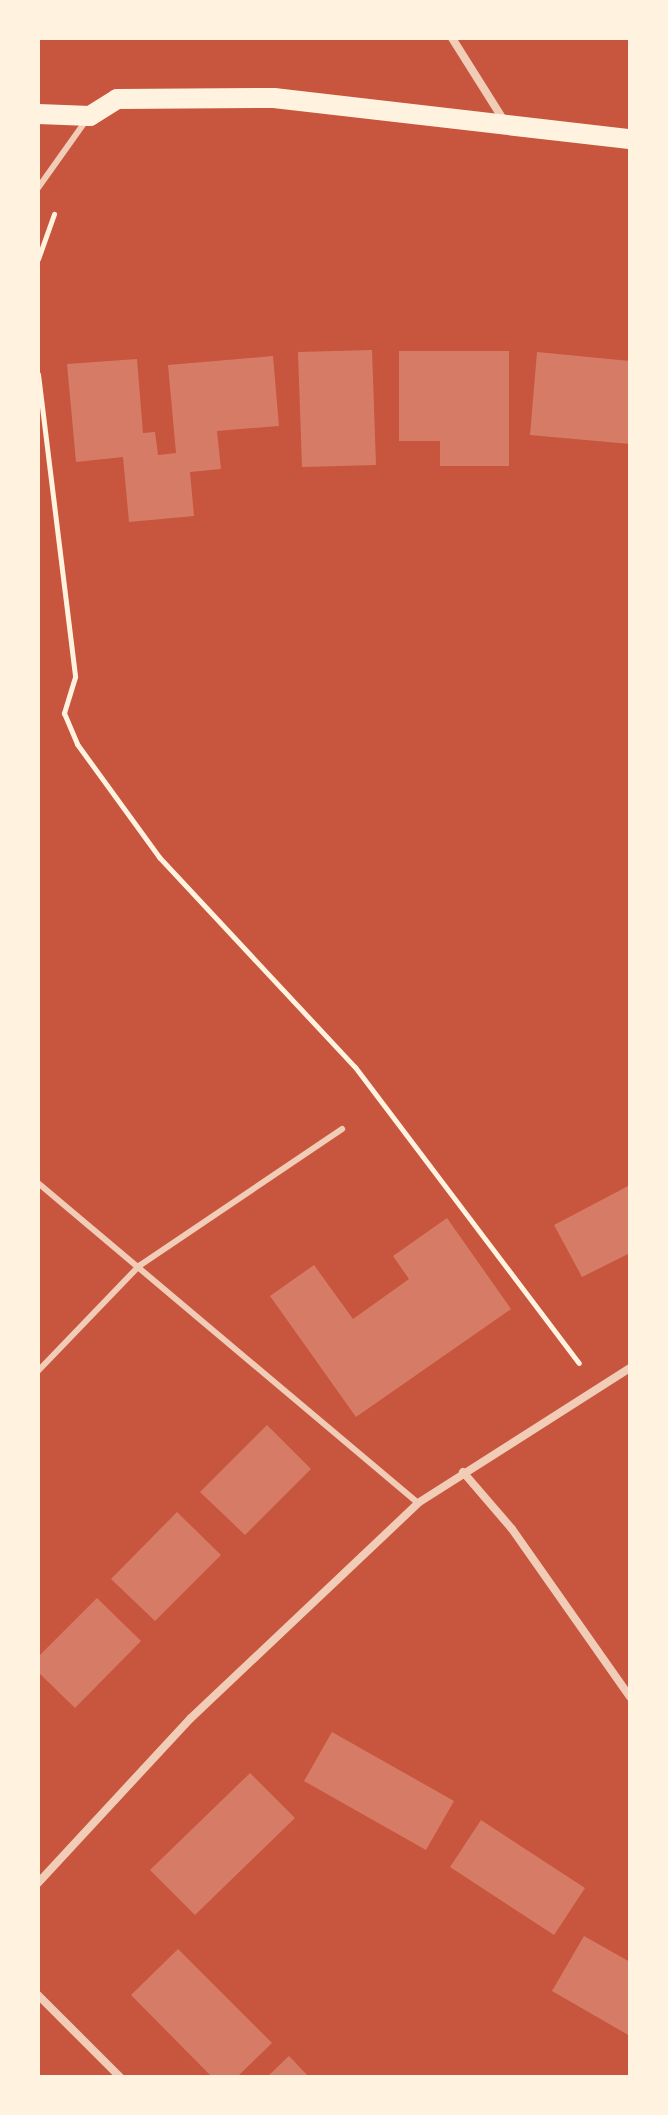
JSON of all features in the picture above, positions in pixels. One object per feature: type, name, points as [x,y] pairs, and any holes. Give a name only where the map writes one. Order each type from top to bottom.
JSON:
[{"type":"main road","points":[[38,114],[90,116],[117,99],[274,98],[630,139]]},
{"type":"street","points":[[452,38],[506,123]]},
{"type":"street","points":[[38,1883],[191,1718],[418,1503],[630,1368]]},
{"type":"street","points":[[463,1472],[512,1529],[630,1697]]},
{"type":"street","points":[[38,1995],[120,2077]]},
{"type":"lane","points":[[38,188],[90,116]]},
{"type":"lane","points":[[38,1371],[139,1266],[342,1129]]},
{"type":"lane","points":[[38,1183],[418,1503]]},
{"type":"path","points":[[38,374],[75,677],[64,713],[77,744],[159,857],[355,1067],[571,1349],[594,1390]]},
{"type":"building","points":[[372,350],[376,465],[302,467],[298,352]]},
{"type":"building","points":[[399,351],[509,351],[509,466],[440,466],[440,441],[399,441]]},
{"type":"building","points":[[537,352],[630,361],[630,444],[530,435]]},
{"type":"building","points":[[273,356],[279,426],[217,431],[221,469],[190,472],[194,516],[129,522],[123,457],[76,462],[67,364],[137,359],[143,433],[155,432],[158,455],[176,453],[168,365]]},
{"type":"building","points":[[630,1185],[630,1253],[582,1277],[554,1225]]},
{"type":"building","points":[[447,1218],[511,1309],[356,1417],[270,1296],[314,1265],[353,1319],[409,1279],[393,1256]]},
{"type":"building","points":[[267,1425],[311,1469],[245,1535],[200,1492]]},
{"type":"building","points":[[177,1512],[221,1555],[155,1621],[111,1579]]},
{"type":"building","points":[[97,1598],[141,1641],[75,1708],[38,1672],[38,1657]]},
{"type":"building","points":[[332,1732],[454,1801],[426,1850],[304,1781]]},
{"type":"building","points":[[250,1773],[295,1818],[195,1915],[150,1870]]},
{"type":"building","points":[[481,1820],[585,1888],[554,1935],[450,1867]]},
{"type":"building","points":[[584,1936],[630,1962],[630,2036],[552,1991]]},
{"type":"building","points":[[178,1949],[272,2043],[237,2077],[212,2077],[131,1995]]},
{"type":"building","points":[[289,2056],[309,2077],[267,2077]]}]
